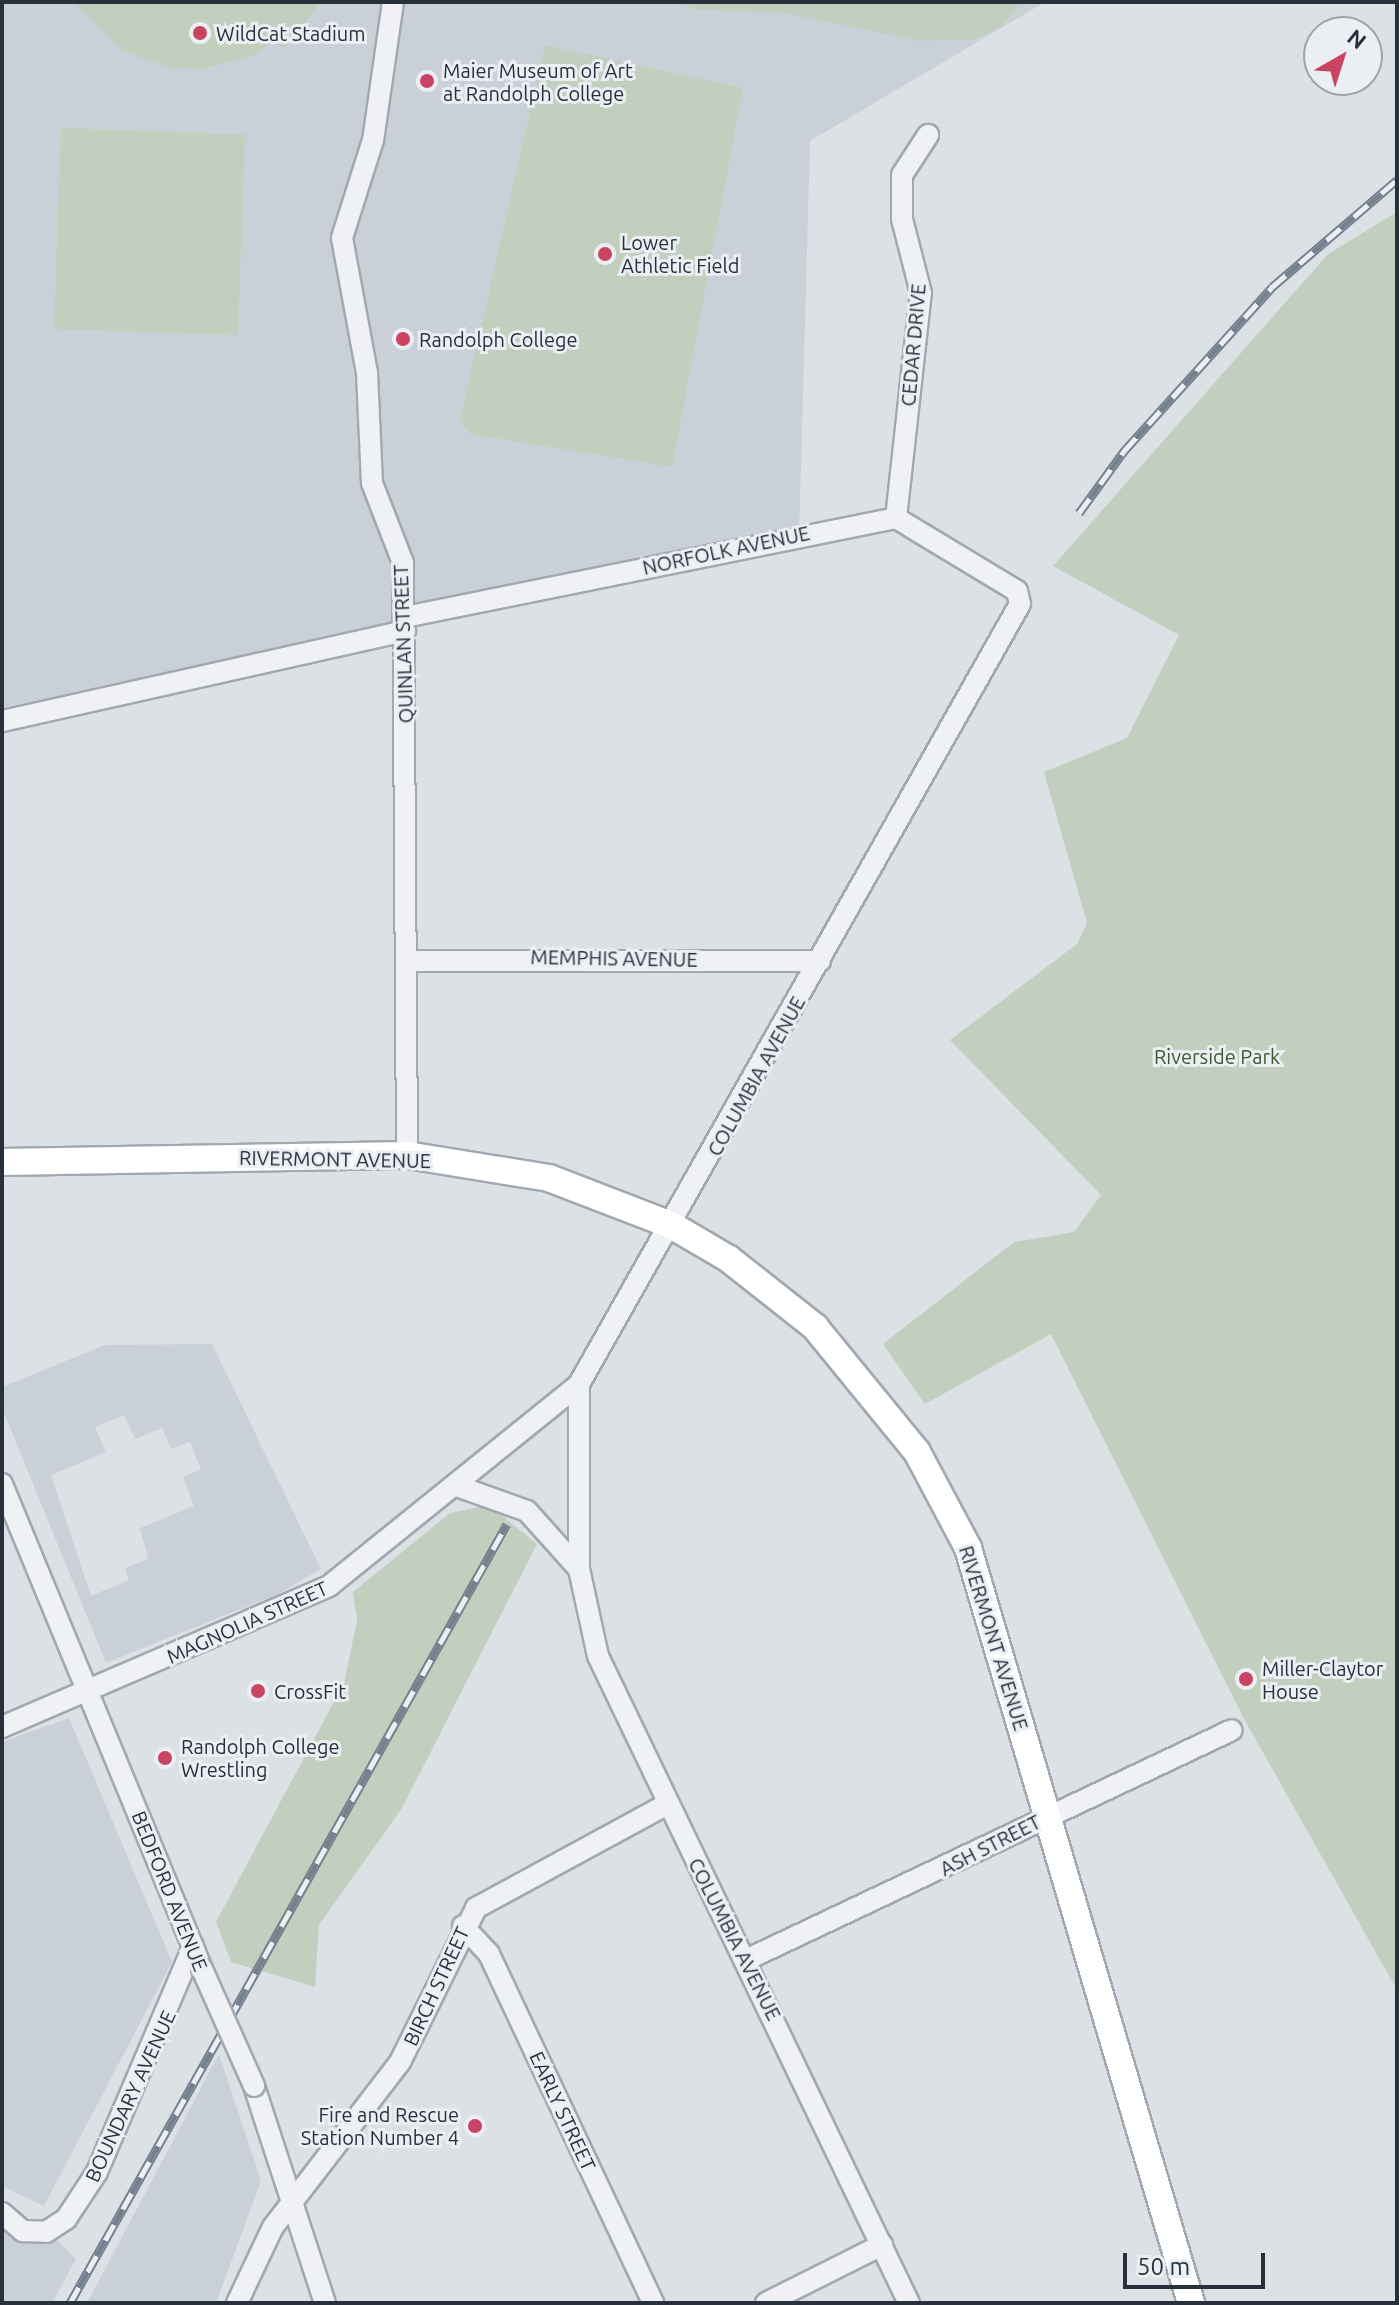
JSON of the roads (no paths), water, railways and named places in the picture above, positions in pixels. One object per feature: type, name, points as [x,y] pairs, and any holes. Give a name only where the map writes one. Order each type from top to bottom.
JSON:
[{"type":"main road","name":"RIVERMONT AVENUE","points":[[2,1162],[407,1155],[549,1178],[671,1225],[726,1257],[815,1327],[917,1452],[968,1548],[1191,2303]]},
{"type":"street","name":"QUINLAN STREET","points":[[393,2],[373,140],[342,238],[367,373],[372,483],[403,563],[407,1155]]},
{"type":"street","name":"CEDAR DRIVE","points":[[896,518],[921,293],[902,219],[902,175],[928,135]]},
{"type":"street","name":"NORFOLK AVENUE","points":[[2,721],[405,624],[896,518]]},
{"type":"street","name":"COLUMBIA AVENUE","points":[[896,518],[1002,577],[1020,604],[579,1384],[579,1569],[598,1656],[666,1805],[748,1959],[909,2303]]},
{"type":"street","name":"MEMPHIS AVENUE","points":[[407,961],[820,961]]},
{"type":"street","name":"MAGNOLIA STREET","points":[[2,1727],[329,1586],[457,1486],[579,1384]]},
{"type":"street","name":"BEDFORD AVENUE","points":[[2,1484],[202,1969],[254,2086],[295,2198],[325,2303]]},
{"type":"street","name":"COLUMBIA AVENUE","points":[[457,1486],[527,1511],[579,1569]]},
{"type":"street","name":"ASH STREET","points":[[748,1959],[1232,1730]]},
{"type":"street","name":"BIRCH STREET","points":[[237,2303],[295,2198],[400,2062],[463,1926],[498,1894],[666,1805]]},
{"type":"street","name":"EARLY STREET","points":[[463,1926],[489,1954],[653,2303]]},
{"type":"street","name":"BOUNDARY AVENUE","points":[[2,2213],[23,2231],[46,2232],[66,2219],[97,2172],[193,1947]]},
{"type":"street","points":[[766,2303],[882,2245]]},
{"type":"railway","points":[[1079,513],[1124,451],[1272,287],[1397,180]]},
{"type":"railway","points":[[70,2303],[507,1524]]},
{"type":"place","name":"WildCat Stadium","points":[[200,33]]},
{"type":"place","name":"Maier Museum of Art at Randolph College","points":[[427,81]]},
{"type":"place","name":"Lower Athletic Field","points":[[605,254]]},
{"type":"place","name":"Randolph College","points":[[403,339]]},
{"type":"place","name":"Miller-Claytor House","points":[[1246,1679]]},
{"type":"place","name":"CrossFit","points":[[258,1691]]},
{"type":"place","name":"Randolph College Wrestling","points":[[165,1758]]},
{"type":"place","name":"Fire and Rescue Station Number 4","points":[[475,2126]]},
{"type":"park label","name":"Riverside Park","points":[[1217,1056]]}]
